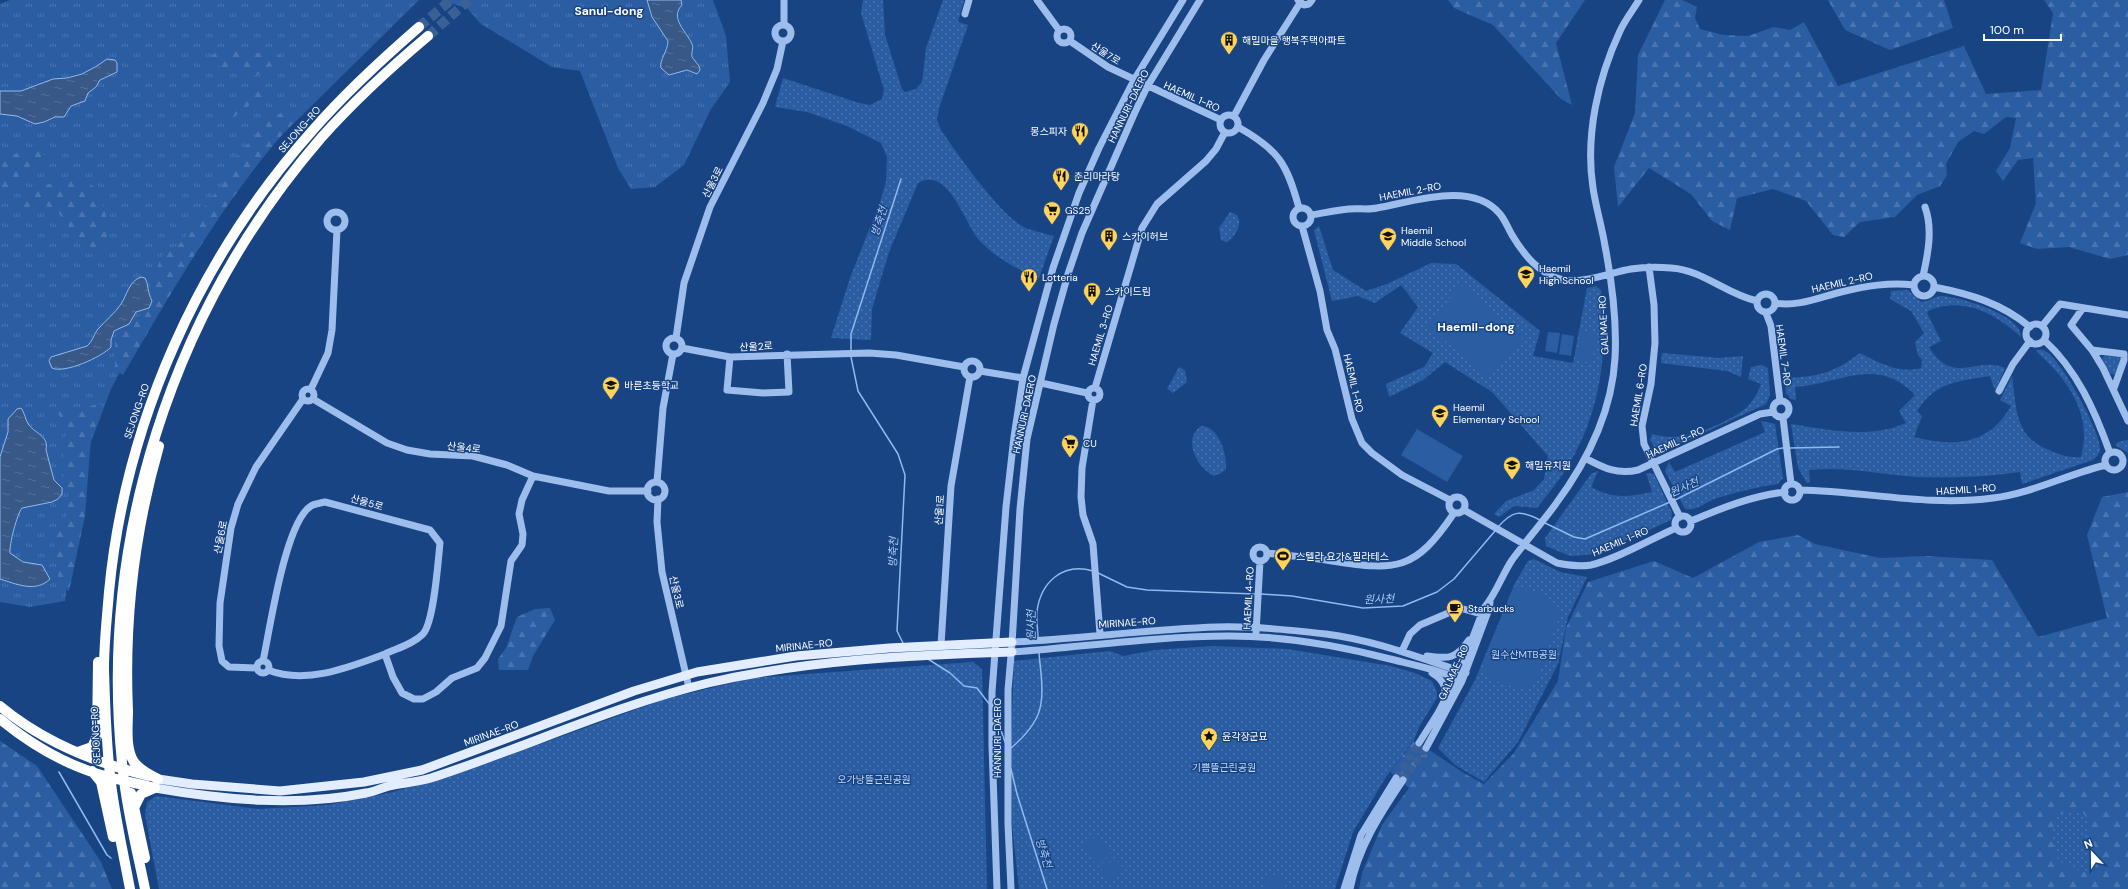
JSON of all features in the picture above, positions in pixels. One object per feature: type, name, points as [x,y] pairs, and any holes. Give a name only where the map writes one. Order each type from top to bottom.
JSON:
[{"type":"highway","name":"SEJONG-RO","points":[[130,889],[116,821],[110,774],[106,726],[104,666],[106,621],[112,558],[134,455],[163,369],[187,319],[242,222],[275,176],[310,132],[345,94],[419,27]]},
{"type":"highway","points":[[145,889],[129,817],[123,771],[119,723],[118,668],[120,623],[126,561],[136,509],[147,462],[175,376],[197,325],[224,275],[253,228],[287,182],[321,139],[354,103],[428,36]]},
{"type":"highway","points":[[78,752],[92,747],[96,743],[98,645],[108,548],[115,509],[132,445],[152,387],[163,362],[187,319]]},
{"type":"highway","points":[[105,794],[116,773],[128,756],[129,751],[127,636],[131,584],[140,524],[172,402],[197,325]]},
{"type":"highway","points":[[0,706],[41,734],[116,773]]},
{"type":"highway","points":[[0,719],[35,743],[66,761],[92,771],[116,773],[157,783]]},
{"type":"highway","points":[[97,736],[104,757],[128,786],[135,806],[151,889]]},
{"type":"highway","points":[[129,751],[134,762],[157,783]]},
{"type":"highway","points":[[92,771],[101,782],[105,794],[126,889]]},
{"type":"highway","points":[[135,806],[141,794],[157,783]]},
{"type":"main road","name":"MIRINAE-RO","points":[[157,783],[191,793],[258,799],[331,798],[365,793],[443,774],[639,703],[689,688],[773,670],[900,657],[941,650],[1012,642]]},
{"type":"main road","name":"MIRINAE-RO","points":[[157,783],[192,784],[280,791],[337,786],[394,777],[439,764],[634,691],[715,668],[783,658],[889,648],[929,646],[941,650],[996,653],[1012,652]]},
{"type":"street","points":[[784,0],[784,25]]},
{"type":"street","points":[[966,14],[969,0]]},
{"type":"street","points":[[1037,0],[1059,30]]},
{"type":"street","name":"HANNURI-DAERO","points":[[997,889],[992,746],[992,692],[997,643],[1006,507],[1014,437],[1023,378],[1039,315],[1066,227],[1099,148],[1134,80],[1183,0]]},
{"type":"street","name":"HANNURI-DAERO","points":[[1011,889],[1008,824],[1008,690],[1027,440],[1068,274],[1113,160],[1147,87],[1200,0]]},
{"type":"street","points":[[1234,116],[1264,60],[1298,2],[1307,5],[1312,0]]},
{"type":"street","name":"GALMAE-RO","points":[[1419,743],[1461,676],[1481,614],[1490,602],[1502,576],[1579,471],[1606,407],[1615,359],[1615,332],[1610,273],[1593,187],[1593,123],[1610,58],[1621,30],[1639,0]]},
{"type":"street","points":[[784,25],[789,28],[791,33],[789,38],[783,41],[776,38],[775,32],[777,27],[784,25]]},
{"type":"street","points":[[1067,28],[1071,31],[1072,36],[1070,41],[1063,43],[1059,41],[1057,36],[1059,30],[1067,28]]},
{"type":"street","name":"산울3로","points":[[676,338],[684,283],[710,207],[763,103],[777,69],[783,41]]},
{"type":"street","name":"산울7로","points":[[1070,41],[1108,68],[1134,80]]},
{"type":"street","name":"HAEMIL 1-RO","points":[[1134,80],[1221,120]]},
{"type":"street","points":[[1234,116],[1225,116],[1221,120],[1221,128],[1225,132],[1232,132],[1238,127]]},
{"type":"street","points":[[1234,116],[1238,122],[1238,127]]},
{"type":"street","points":[[1238,127],[1265,144],[1278,157],[1292,180],[1300,208]]},
{"type":"street","name":"HAEMIL 3-RO","points":[[1095,388],[1142,228],[1157,204],[1206,162],[1216,149],[1225,132]]},
{"type":"street","name":"HAEMIL 2-RO","points":[[1311,215],[1347,209],[1376,208],[1455,194],[1493,207],[1503,218],[1527,257],[1546,272],[1565,280],[1588,278],[1649,267],[1690,271],[1739,295],[1757,301]]},
{"type":"street","points":[[1923,276],[1928,251],[1929,220],[1925,207]]},
{"type":"street","points":[[1300,208],[1307,209],[1311,215],[1309,222],[1302,226],[1296,224],[1294,213],[1300,208]]},
{"type":"street","name":"HAEMIL 1-RO","points":[[1302,226],[1320,291],[1327,330],[1335,349],[1352,419],[1362,443],[1372,453],[1402,475],[1450,500]]},
{"type":"street","points":[[311,389],[328,353],[332,330],[337,230]]},
{"type":"street","name":"HAEMIL 6-RO","points":[[1649,267],[1654,305],[1655,342],[1651,384],[1642,431],[1644,444],[1679,514]]},
{"type":"street","points":[[1923,276],[1932,280],[1934,287],[1932,293],[1923,296],[1915,291],[1914,285],[1917,279],[1923,276]]},
{"type":"street","name":"HAEMIL 2-RO","points":[[1775,302],[1794,304],[1874,284],[1895,283],[1914,285]]},
{"type":"street","points":[[1934,287],[1971,295],[2001,306],[2030,327]]},
{"type":"street","points":[[1768,294],[1773,297],[1775,302],[1772,310],[1766,313],[1759,309],[1757,301],[1760,296],[1768,294]]},
{"type":"street","points":[[2042,326],[2060,304],[2128,316]]},
{"type":"street","points":[[2083,308],[2071,325],[2092,350],[2114,388],[2128,421]]},
{"type":"street","name":"HAEMIL 7-RO","points":[[1766,313],[1770,326],[1780,401]]},
{"type":"street","points":[[2034,324],[2042,326],[2046,334],[2044,340],[2038,343],[2030,341],[2027,335],[2030,327],[2034,324]]},
{"type":"street","points":[[676,338],[682,342],[682,348],[679,352],[673,354],[668,350],[666,345],[668,340],[676,338]]},
{"type":"street","points":[[2044,340],[2058,353],[2086,394],[2110,453]]},
{"type":"street","points":[[1999,391],[2013,364],[2030,341]]},
{"type":"street","name":"산울2로","points":[[682,348],[730,357],[787,354],[869,353],[896,355],[964,367]]},
{"type":"street","points":[[2092,350],[2124,354],[2124,360],[2114,388]]},
{"type":"street","points":[[657,482],[663,408],[673,354]]},
{"type":"street","points":[[730,357],[727,390],[770,393],[789,392],[787,354]]},
{"type":"street","points":[[968,361],[973,361],[978,363],[980,370],[976,375],[970,377],[965,373],[964,367],[968,361]]},
{"type":"street","points":[[980,370],[1023,378]]},
{"type":"street","name":"산울1로","points":[[941,650],[951,486],[970,377]]},
{"type":"street","points":[[1040,383],[1087,393]]},
{"type":"street","points":[[1087,393],[1091,388],[1099,390],[1100,394],[1098,398],[1093,400]]},
{"type":"street","points":[[311,389],[314,393],[312,399],[309,401],[303,399],[302,391],[311,389]]},
{"type":"street","points":[[1087,393],[1089,399],[1093,400]]},
{"type":"street","name":"산울6로","points":[[257,668],[229,667],[222,660],[219,646],[219,616],[228,544],[238,504],[256,467],[303,399]]},
{"type":"street","name":"산울4로","points":[[312,399],[387,443],[407,450],[430,454],[473,456],[507,465],[533,476],[609,491],[648,491]]},
{"type":"street","points":[[1093,400],[1082,468],[1081,497],[1083,515],[1093,544],[1100,634]]},
{"type":"street","points":[[1780,401],[1785,402],[1789,406],[1789,412],[1783,418],[1776,416],[1773,412],[1775,404],[1780,401]]},
{"type":"street","name":"HAEMIL 5-RO","points":[[1585,458],[1603,468],[1620,473],[1638,470],[1760,414],[1773,412]]},
{"type":"street","points":[[1783,418],[1791,484]]},
{"type":"street","points":[[2110,453],[2118,453],[2126,460],[2120,468],[2115,470],[2110,469],[2106,465],[2105,460],[2110,453]]},
{"type":"street","name":"HAEMIL 1-RO","points":[[1800,490],[1854,493],[1937,502],[1960,502],[2019,494],[2106,465]]},
{"type":"street","points":[[385,654],[393,677],[402,693],[414,698],[423,699],[436,692],[452,678],[477,668],[485,658],[501,626],[511,560],[522,545],[523,534],[519,514],[522,500],[533,476]]},
{"type":"street","points":[[657,482],[664,485],[665,491],[663,496],[658,499],[651,497],[648,491],[650,484],[657,482]]},
{"type":"street","points":[[1791,484],[1796,485],[1800,490],[1798,497],[1794,499],[1788,498],[1785,492],[1786,487],[1791,484]]},
{"type":"street","points":[[1691,522],[1753,497],[1785,492]]},
{"type":"street","points":[[1267,553],[1265,559],[1260,561],[1253,556],[1254,549],[1262,547],[1267,553],[1370,567],[1397,565],[1419,555],[1454,513],[1459,513],[1464,510],[1465,502],[1461,498],[1456,497],[1450,500],[1448,507],[1454,513]]},
{"type":"street","name":"산울3로","points":[[658,499],[657,522],[662,572],[689,688]]},
{"type":"street","name":"산울5로","points":[[264,661],[287,547],[299,519],[310,506],[326,502],[430,530],[440,543],[431,612],[424,632],[416,639],[385,654],[343,669],[306,676],[268,670]]},
{"type":"street","name":"HAEMIL 1-RO","points":[[1464,510],[1557,562],[1574,566],[1590,565],[1676,528]]},
{"type":"street","points":[[1679,514],[1686,517],[1691,522],[1691,528],[1686,532],[1679,531],[1676,528],[1676,521],[1679,514]]},
{"type":"street","name":"HAEMIL 4-RO","points":[[1256,637],[1260,561]]},
{"type":"street","name":"GALMAE-RO","points":[[1426,748],[1461,676],[1489,609],[1490,602]]},
{"type":"street","points":[[1402,651],[1410,634],[1420,625],[1460,608],[1481,614]]},
{"type":"street","name":"MIRINAE-RO","points":[[1012,642],[1062,639],[1100,634],[1218,627],[1256,628],[1327,634],[1402,651],[1461,676]]},
{"type":"street","points":[[1411,654],[1442,658],[1454,656],[1459,654],[1475,631]]},
{"type":"street","name":"MIRINAE-RO","points":[[1012,652],[1201,637],[1256,637],[1291,639],[1324,644],[1461,676]]},
{"type":"street","points":[[264,661],[268,664],[268,670],[262,673],[257,668],[258,663],[264,661]]},
{"type":"street","points":[[1415,665],[1437,676],[1444,684],[1445,695],[1439,711]]},
{"type":"street","points":[[1344,889],[1361,835],[1399,779],[1368,835],[1361,852],[1350,889]]},
{"type":"green space","points":[[10,0],[419,0],[285,132],[247,164],[154,308],[111,389],[85,458],[65,601],[30,607],[0,602],[0,4]]},
{"type":"green space","points":[[440,0],[713,0],[726,36],[730,82],[711,109],[684,165],[655,187],[631,189],[618,168],[580,71],[552,67],[481,24],[467,8]]},
{"type":"green space","points":[[863,0],[883,0],[885,35],[902,89],[905,92],[916,89],[922,82],[926,48],[943,0],[964,0],[958,22],[968,25],[939,108],[937,120],[941,130],[957,153],[990,196],[1002,209],[1022,226],[1033,231],[1054,236],[1039,278],[1022,271],[1007,262],[992,252],[979,240],[947,189],[938,182],[929,180],[918,183],[889,252],[872,309],[871,340],[831,338],[850,278],[880,202],[886,182],[887,157],[881,143],[847,126],[807,112],[775,107],[783,78],[859,103],[870,105],[882,99],[884,90],[861,13]]},
{"type":"green space","points":[[1448,0],[1585,0],[1556,43],[1572,105],[1561,99],[1493,25],[1454,8]]},
{"type":"green space","points":[[1665,0],[1682,0],[1697,7],[1695,18],[1700,29],[1723,35],[1748,36],[1774,27],[1790,30],[1804,22],[1838,86],[1964,46],[1986,94],[2041,90],[2053,13],[2044,0],[2128,0],[2128,255],[2110,259],[2069,247],[2037,249],[2020,243],[2036,203],[2033,158],[2018,160],[2003,181],[1996,171],[2010,148],[2016,118],[2006,117],[1984,134],[1974,131],[1958,142],[1946,164],[1947,175],[1940,186],[1917,195],[1895,217],[1860,222],[1844,237],[1833,235],[1806,201],[1773,189],[1737,198],[1730,230],[1712,221],[1691,194],[1649,168],[1618,207],[1614,167],[1635,113],[1638,55]]},
{"type":"green space","points":[[1828,0],[1944,0],[1953,28],[1890,50],[1845,30]]},
{"type":"green space","points":[[217,51],[279,54],[281,57],[279,60],[255,76],[212,64],[210,62],[212,56]]},
{"type":"green space","points":[[255,89],[261,90],[263,95],[232,118],[229,117],[247,94]]},
{"type":"green space","points":[[281,113],[291,113],[297,118],[272,147],[225,209],[182,275],[123,375],[115,370],[115,343],[117,332],[126,327],[151,307],[153,299],[149,291],[161,257],[183,241],[192,222],[223,184],[235,159],[268,120]]},
{"type":"green space","points":[[23,151],[38,151],[45,156],[47,165],[0,191],[0,159]]},
{"type":"green space","points":[[67,177],[81,178],[90,183],[97,190],[100,196],[105,213],[108,233],[107,242],[104,249],[97,254],[84,252],[62,217],[49,207],[37,207],[19,212],[16,209],[24,197],[45,185]]},
{"type":"green space","points":[[1230,212],[1237,215],[1239,219],[1239,226],[1233,237],[1227,242],[1221,240],[1219,228]]},
{"type":"green space","points":[[1319,226],[1333,270],[1366,291],[1387,284],[1431,263],[1456,264],[1540,331],[1533,356],[1573,363],[1587,288],[1596,286],[1601,290],[1604,336],[1599,382],[1594,405],[1578,449],[1563,474],[1537,508],[1514,506],[1499,517],[1494,514],[1506,501],[1534,490],[1544,479],[1548,456],[1492,392],[1445,362],[1423,380],[1389,397],[1386,384],[1424,367],[1433,353],[1400,333],[1418,307],[1401,285],[1375,303],[1358,296],[1332,301],[1314,230]]},
{"type":"green space","points":[[1461,285],[1523,337],[1489,377],[1427,326]]},
{"type":"green space","points":[[1908,290],[1921,302],[1943,296],[1963,300],[1990,309],[2012,322],[2019,329],[2021,337],[2011,328],[1978,309],[1954,305],[1928,311],[1927,313],[1941,341],[1929,347],[1938,359],[1947,365],[1956,368],[1995,365],[2005,368],[1996,389],[1994,388],[1990,376],[1949,384],[1932,394],[1924,401],[1917,411],[1922,416],[1914,437],[1943,442],[1956,442],[1981,436],[1992,429],[2002,419],[2011,406],[2000,400],[2012,376],[2017,411],[2024,430],[2030,438],[2039,445],[2062,455],[2069,457],[2081,457],[2084,441],[2083,426],[2075,398],[2058,373],[2036,351],[2042,350],[2052,356],[2070,381],[2079,397],[2099,441],[2100,450],[2097,456],[2093,460],[2022,484],[2020,472],[1982,476],[1919,477],[1837,469],[1809,470],[1810,482],[1807,483],[1798,468],[1791,424],[1849,432],[1878,431],[1892,428],[1906,423],[1899,411],[1915,395],[1901,383],[1887,376],[1872,374],[1858,375],[1795,387],[1796,400],[1791,399],[1786,393],[1785,378],[1825,373],[1851,360],[1860,353],[1882,364],[1897,369],[1905,370],[1921,368],[1922,360],[1918,355],[1915,342],[1924,333],[1911,311],[1890,299],[1891,291]]},
{"type":"green space","points":[[1548,332],[1560,333],[1557,353],[1545,351]]},
{"type":"green space","points":[[1581,332],[1597,335],[1592,363],[1576,360]]},
{"type":"green space","points":[[1562,334],[1574,336],[1571,356],[1559,354]]},
{"type":"green space","points":[[1662,353],[1719,358],[1743,356],[1741,377],[1727,371],[1661,363]]},
{"type":"green space","points":[[2104,355],[2121,358],[2115,375],[2109,373],[2102,360]]},
{"type":"green space","points":[[1762,365],[1768,368],[1770,395],[1766,404],[1665,451],[1656,450],[1650,440],[1652,434],[1679,437],[1700,432],[1731,418],[1746,408],[1755,397],[1761,384],[1748,379],[1751,367]]},
{"type":"green space","points":[[1179,367],[1185,370],[1187,382],[1173,393],[1167,389]]},
{"type":"green space","points":[[98,404],[104,406],[91,437],[85,516],[69,591],[59,586],[58,570],[53,555],[55,540],[66,517],[70,495],[61,468],[66,439],[64,424],[58,413],[59,409],[72,411]]},
{"type":"green space","points":[[1761,421],[1775,424],[1783,478],[1778,484],[1755,488],[1717,498],[1694,509],[1685,509],[1665,471],[1669,462],[1675,472],[1765,432]]},
{"type":"green space","points":[[1201,426],[1207,427],[1217,436],[1221,442],[1225,456],[1226,469],[1214,476],[1202,467],[1194,453],[1192,445],[1193,438],[1195,432]]},
{"type":"green space","points":[[1417,429],[1463,456],[1447,482],[1401,455]]},
{"type":"green space","points":[[2128,440],[2128,453],[2115,445],[2118,442]]},
{"type":"green space","points":[[1598,471],[1591,487],[1606,494],[1621,496],[1652,492],[1646,473],[1654,474],[1672,513],[1671,520],[1596,554],[1570,556],[1546,546],[1545,538],[1591,474]]},
{"type":"green space","points":[[2128,492],[2128,889],[1359,889],[1362,873],[1382,825],[1409,788],[1390,772],[1414,741],[1484,784],[1514,753],[1558,681],[1566,628],[1588,582],[1654,561],[1693,578],[1759,542],[1798,535],[1815,544],[1880,558],[1926,556],[1992,560],[2038,637],[2107,618],[2087,535],[2102,497]]},
{"type":"green space","name":"원수산MTB공원","points":[[1534,559],[1560,572],[1587,577],[1568,617],[1558,664],[1518,742],[1484,782],[1455,765],[1438,748],[1475,680],[1515,583],[1528,561]]},
{"type":"green space","points":[[1521,588],[1541,594],[1551,600],[1558,610],[1559,618],[1536,682],[1528,688],[1521,689],[1492,680],[1486,673],[1485,662],[1511,592]]},
{"type":"green space","points":[[550,608],[555,620],[533,656],[528,670],[499,670],[498,659],[506,648],[517,617],[535,609]]},
{"type":"green space","name":"기쁨뜰근린공원","points":[[1212,646],[1287,649],[1391,666],[1415,673],[1432,681],[1437,692],[1437,698],[1419,727],[1414,740],[1386,777],[1353,832],[1335,889],[1019,889],[1012,825],[1011,743],[1014,661],[1110,651],[1123,656],[1155,650]]},
{"type":"green space","name":"오가낭뜰근린공원","points":[[973,662],[982,669],[987,889],[159,889],[145,815],[147,802],[156,796],[258,809],[327,805],[393,792],[480,766],[665,699],[753,678]]},
{"type":"green space","points":[[0,741],[37,766],[101,862],[112,889],[0,889]]},
{"type":"green space","points":[[2079,809],[2091,822],[2085,837],[2089,869],[2084,872],[2068,866],[2059,859],[2054,848],[2053,840],[2054,826],[2057,815]]},
{"type":"green space","points":[[1097,836],[1111,855],[1097,866],[1083,846]]},
{"type":"green space","points":[[1115,858],[1125,870],[1110,882],[1101,869]]},
{"type":"green space","points":[[1280,873],[1286,888],[1268,889],[1264,880]]},
{"type":"water","points":[[647,0],[681,0],[682,5],[678,10],[677,15],[678,20],[692,44],[692,57],[699,66],[700,70],[697,74],[687,70],[669,75],[661,68],[661,62],[668,45],[668,41],[652,17]]},
{"type":"water","points":[[107,59],[115,60],[117,63],[117,72],[100,80],[96,87],[88,93],[85,101],[71,106],[64,117],[55,117],[35,124],[17,116],[0,114],[0,91],[21,91],[53,79],[67,78],[82,74]]},
{"type":"water","points":[[141,277],[145,278],[152,301],[149,308],[136,312],[129,324],[114,331],[111,340],[111,347],[92,360],[83,364],[65,369],[52,368],[49,361],[51,357],[87,346],[89,344],[97,330],[121,304],[131,285]]},
{"type":"water","points":[[21,408],[29,425],[46,441],[46,450],[54,480],[62,488],[62,494],[58,499],[52,502],[22,508],[16,523],[11,543],[10,553],[23,562],[42,565],[50,579],[39,586],[19,585],[0,579],[0,457],[8,432],[8,419],[17,409]]},
{"type":"waterway","name":"방축천","points":[[851,351],[851,334],[901,179]]},
{"type":"waterway","name":"방축천","points":[[851,357],[858,391],[898,454],[905,475],[897,631],[903,643]]},
{"type":"waterway","name":"원사천","points":[[1789,448],[1839,447]]},
{"type":"waterway","name":"원사천","points":[[1675,500],[1777,449],[1783,448]]},
{"type":"waterway","name":"원사천","points":[[1545,523],[1574,537],[1585,539],[1670,502]]},
{"type":"waterway","name":"원사천","points":[[1498,527],[1508,517],[1517,513],[1527,514],[1540,520]]},
{"type":"waterway","name":"원사천","points":[[1261,594],[1292,596],[1363,608],[1403,606],[1437,592],[1454,579],[1495,531]]},
{"type":"waterway","name":"원사천","points":[[1038,639],[1037,611],[1043,591],[1049,583],[1063,572],[1072,569],[1093,571]]},
{"type":"waterway","name":"원사천","points":[[1098,573],[1127,587],[1147,590],[1255,594]]},
{"type":"waterway","name":"원사천","points":[[1011,748],[1030,728],[1040,710],[1042,678],[1039,653]]},
{"type":"waterway","name":"방축천","points":[[928,659],[950,673],[964,686],[977,688],[990,705]]},
{"type":"waterway","name":"방축천","points":[[995,713],[1005,742]]},
{"type":"waterway","name":"방축천","points":[[1011,769],[1017,794],[1047,889]]},
{"type":"waterway","points":[[59,772],[107,855],[111,858]]},
{"type":"tunnel","points":[[419,27],[451,0]]},
{"type":"tunnel","points":[[428,36],[469,0]]},
{"type":"tunnel","points":[[1396,778],[1419,743]]},
{"type":"tunnel","points":[[1403,780],[1426,748]]},
{"type":"place","name":"해밀마을 행복주택아파트","points":[[1229,55]]},
{"type":"place","name":"몽스피자","points":[[1080,146]]},
{"type":"place","name":"춘리마라탕","points":[[1061,191]]},
{"type":"place","name":"GS25","points":[[1052,225]]},
{"type":"place","name":"스카이허브","points":[[1109,251]]},
{"type":"place","name":"Haemil Middle School","points":[[1388,251]]},
{"type":"place","name":"Haemil High School","points":[[1526,289]]},
{"type":"place","name":"Lotteria","points":[[1029,292]]},
{"type":"place","name":"스카이드림","points":[[1092,306]]},
{"type":"place","name":"바른초등학교","points":[[611,400]]},
{"type":"place","name":"Haemil Elementary School","points":[[1440,428]]},
{"type":"place","name":"CU","points":[[1070,458]]},
{"type":"place","name":"해밀유치원","points":[[1512,480]]},
{"type":"place","name":"스텔라 요가&필라테스","points":[[1283,571]]},
{"type":"place","name":"Starbucks","points":[[1455,623]]},
{"type":"place","name":"윤각장군묘","points":[[1209,751]]},
{"type":"district","name":"Sanul-dong","points":[[609,11]]},
{"type":"district","name":"Haemil-dong","points":[[1476,327]]}]
